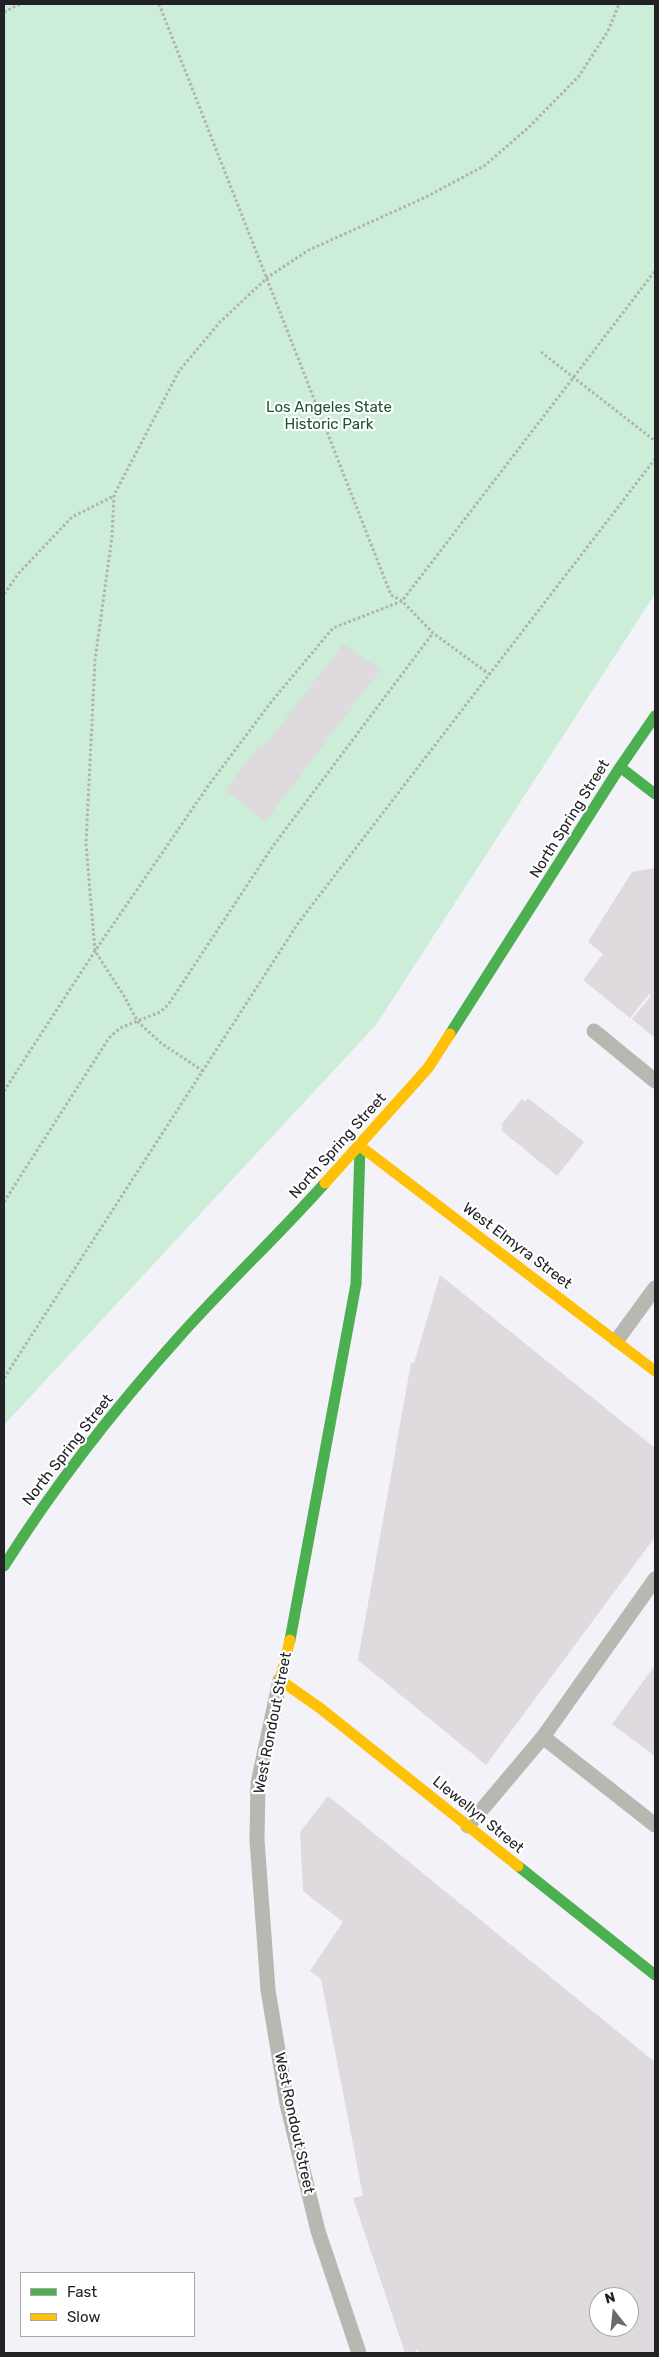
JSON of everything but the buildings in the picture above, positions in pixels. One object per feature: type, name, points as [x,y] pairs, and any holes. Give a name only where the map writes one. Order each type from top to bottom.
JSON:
[{"type":"street","name":"North Spring Street","points":[[4,1566],[31,1523],[104,1425],[172,1344],[360,1146],[428,1068],[620,767],[655,716]]},
{"type":"street","points":[[620,767],[655,794]]},
{"type":"street","name":"West Elmyra Street","points":[[360,1146],[617,1340],[655,1371]]},
{"type":"street","name":"West Rondout Street","points":[[280,1680],[293,1626],[356,1284],[360,1146]]},
{"type":"street","name":"Llewellyn Street","points":[[280,1680],[320,1708],[655,1975]]},
{"type":"lane","points":[[594,1031],[655,1081]]},
{"type":"lane","points":[[617,1340],[655,1288]]},
{"type":"lane","points":[[468,1826],[543,1737],[655,1579]]},
{"type":"lane","name":"West Rondout Street","points":[[280,1680],[258,1783],[258,1840],[268,1990],[287,2104],[318,2231],[359,2353]]},
{"type":"lane","points":[[543,1737],[655,1824]]},
{"type":"path","points":[[4,12],[20,4]]},
{"type":"path","points":[[159,4],[392,595],[402,601],[433,634],[489,674]]},
{"type":"path","points":[[203,1071],[162,1043],[138,1022],[95,951],[86,844],[94,660],[112,537],[114,495],[179,371],[220,322],[268,277],[309,250],[426,197],[484,166],[529,127],[579,76],[608,31],[619,4]]},
{"type":"path","points":[[4,1091],[95,951],[220,771],[272,701],[333,628],[402,601],[655,271]]},
{"type":"path","points":[[542,352],[655,441]]},
{"type":"path","points":[[4,1378],[299,922],[655,459]]},
{"type":"path","points":[[4,594],[20,573],[72,517],[114,495]]},
{"type":"path","points":[[4,1202],[109,1038],[120,1028],[160,1012],[168,1005],[273,846],[433,634]]},
{"type":"green space","name":"Los Angeles State Historic Park","points":[[4,4],[655,4],[655,594],[376,1025],[4,1425]]},
{"type":"traffic: fast","points":[[450,1034],[620,767],[655,716]]},
{"type":"traffic: fast","points":[[620,767],[655,794]]},
{"type":"traffic: fast","points":[[290,1640],[356,1284],[360,1146]]},
{"type":"traffic: fast","points":[[4,1566],[65,1477],[132,1391],[197,1317],[325,1183]]},
{"type":"traffic: fast","points":[[518,1866],[655,1975]]},
{"type":"traffic: slow","points":[[325,1183],[428,1068],[450,1034]]},
{"type":"traffic: slow","points":[[360,1146],[655,1371]]},
{"type":"traffic: slow","points":[[290,1640],[280,1680],[320,1708],[518,1866]]}]
